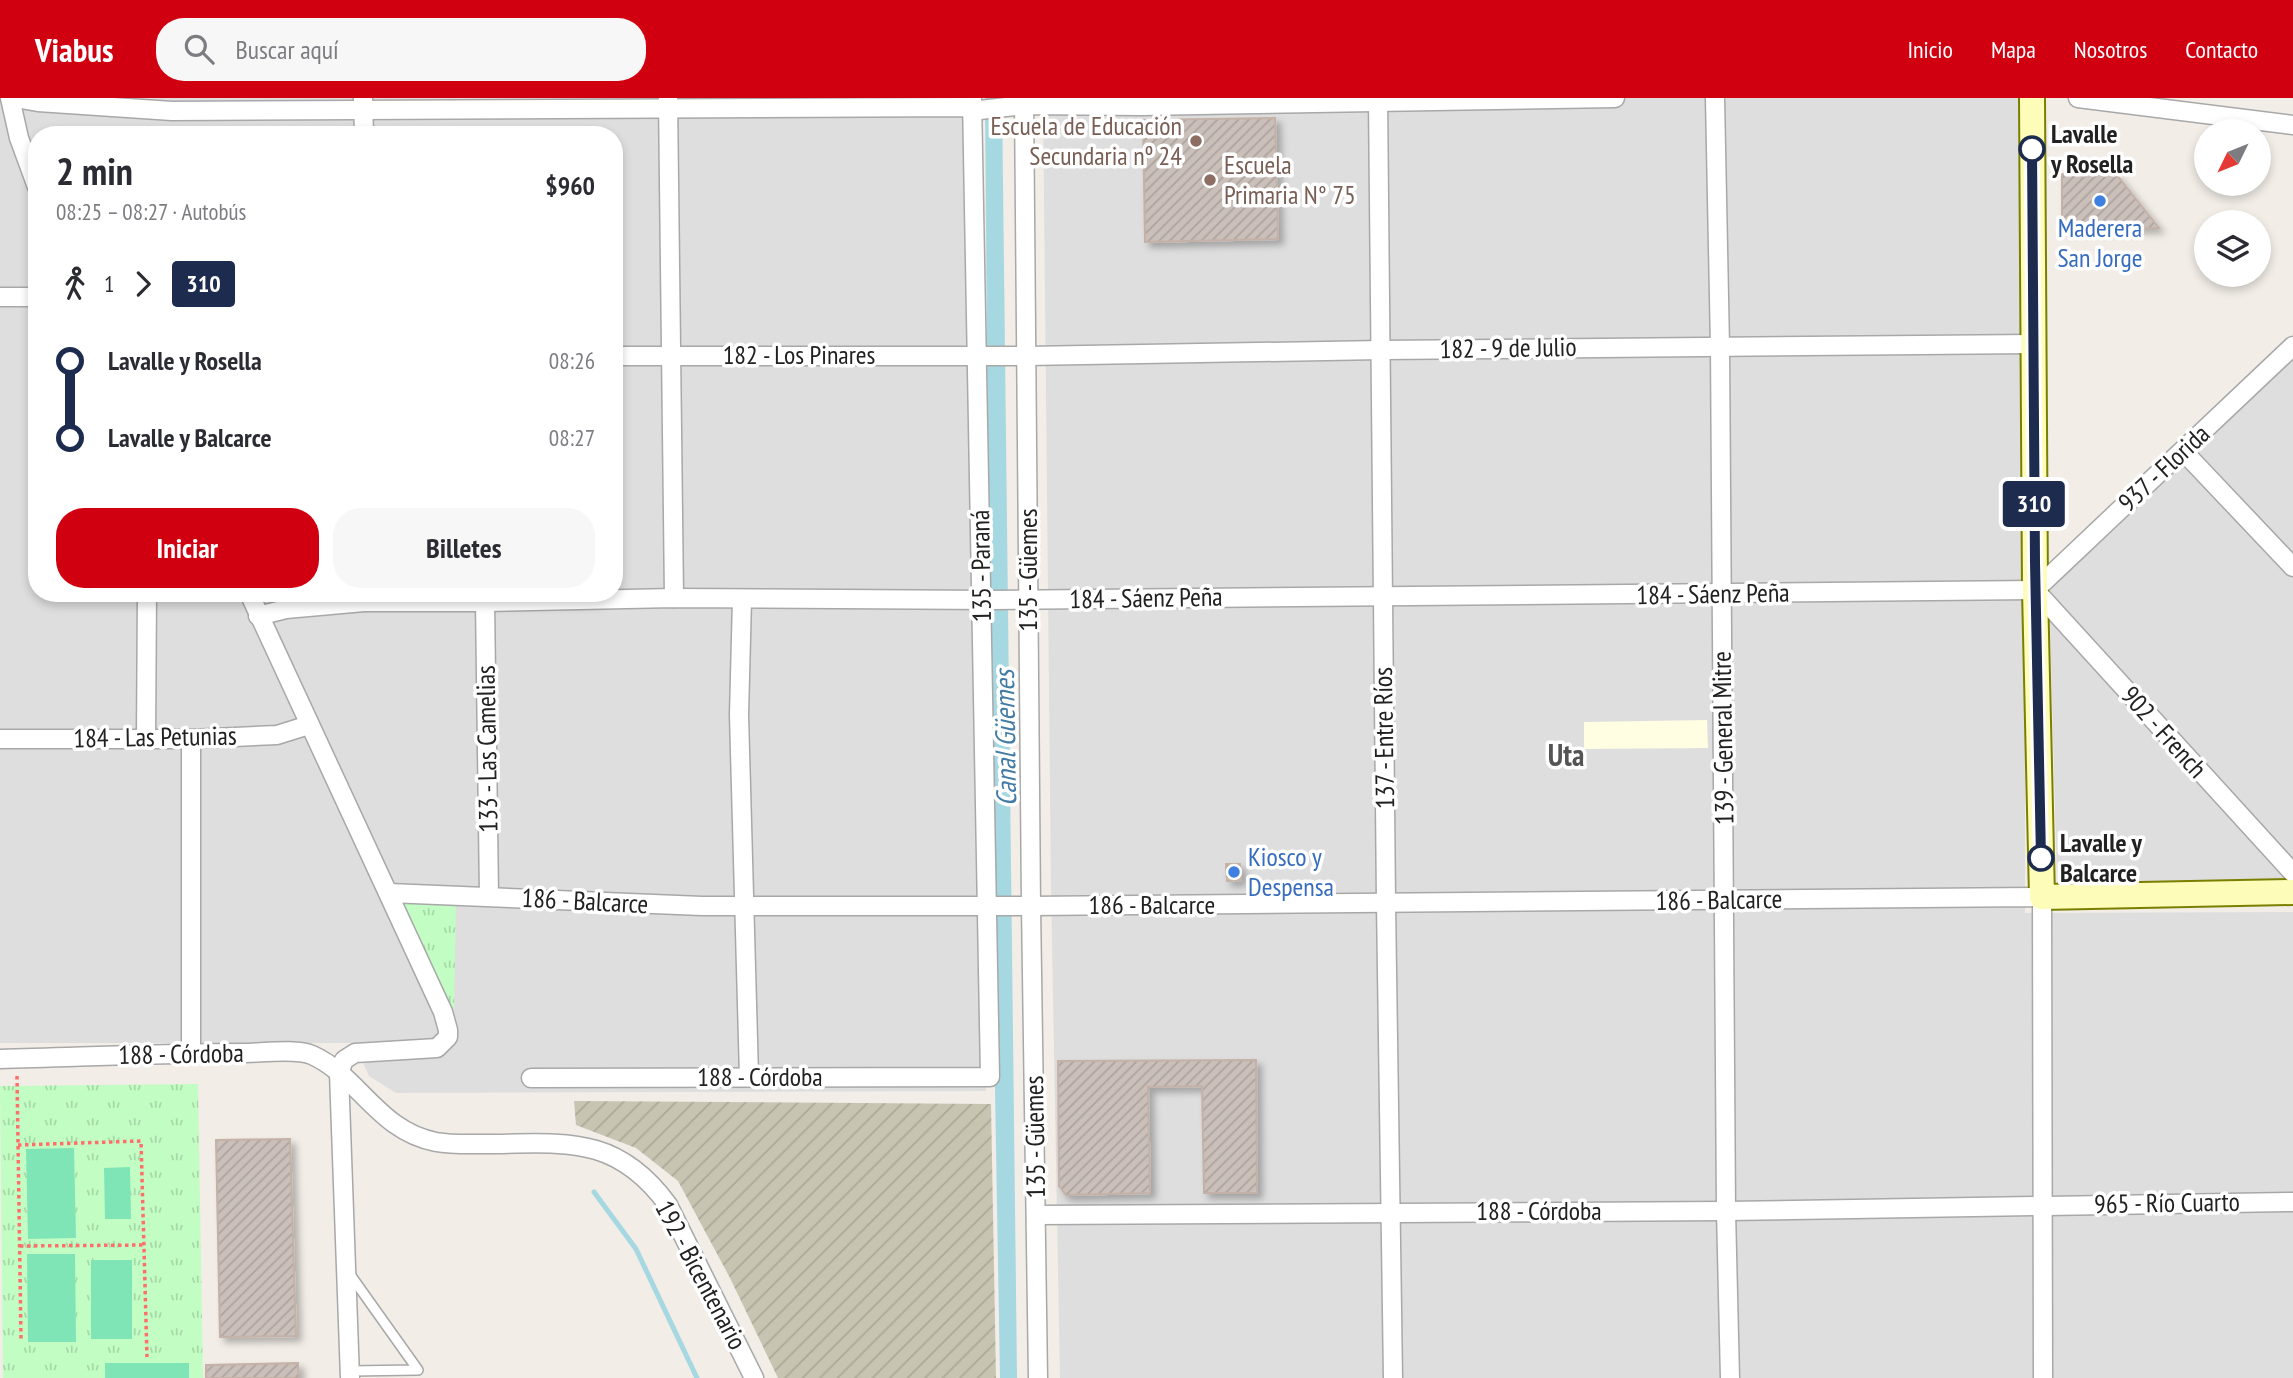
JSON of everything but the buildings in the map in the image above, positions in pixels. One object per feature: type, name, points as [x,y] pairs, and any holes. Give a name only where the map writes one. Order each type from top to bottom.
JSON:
[{"type":"street","points":[[28,162],[19,138],[12,98],[38,102],[173,104],[1020,103],[1141,106],[1615,98]]},
{"type":"street","name":"139 - General Mitre","points":[[1715,98],[1730,1378]]},
{"type":"street","points":[[2032,98],[2035,590],[2042,897],[2043,1378]]},
{"type":"street","points":[[2078,98],[2293,125]]},
{"type":"street","name":"137 - Entre Ríos","points":[[1378,100],[1393,1378]]},
{"type":"street","points":[[668,103],[674,598]]},
{"type":"street","name":"135 - Güemes","points":[[1020,103],[1022,599],[1038,1378]]},
{"type":"street","points":[[363,104],[364,126]]},
{"type":"street","name":"135 - Paraná","points":[[975,105],[987,600],[990,1077]]},
{"type":"street","points":[[0,297],[28,296]]},
{"type":"street","name":"182 - 9 de Julio","points":[[980,355],[2033,344]]},
{"type":"street","name":"937 - Florida","points":[[2035,590],[2293,346]]},
{"type":"street","name":"182 - Los Pinares","points":[[623,356],[980,355]]},
{"type":"street","points":[[2183,451],[2293,567]]},
{"type":"street","name":"184 - Sáenz Peña","points":[[623,599],[987,600],[2035,590]]},
{"type":"street","name":"902 - French","points":[[2035,590],[2293,873]]},
{"type":"street","points":[[742,599],[739,715],[749,1076]]},
{"type":"street","points":[[145,738],[147,602]]},
{"type":"street","points":[[253,602],[389,892],[403,930],[449,1030],[448,1037],[437,1048],[355,1053],[344,1060],[339,1073],[350,1374]]},
{"type":"street","name":"184 - Sáenz Peña","points":[[258,616],[336,602]]},
{"type":"street","name":"184 - Sáenz Peña","points":[[461,602],[523,602]]},
{"type":"street","name":"133 - Las Camelias","points":[[485,603],[489,896]]},
{"type":"street","name":"184 - Las Petunias","points":[[0,739],[191,739],[276,735],[309,725]]},
{"type":"street","points":[[191,739],[191,1053]]},
{"type":"street","name":"186 - Balcarce","points":[[389,892],[702,906],[1027,906],[2042,897]]},
{"type":"street","points":[[2042,897],[2293,892]]},
{"type":"street","name":"188 - Córdoba","points":[[0,1059],[191,1053],[311,1054],[339,1073]]},
{"type":"street","name":"192 - Bicentenario","points":[[339,1073],[372,1106],[412,1135],[433,1142],[561,1143],[583,1146],[603,1151],[640,1172],[655,1187],[682,1229],[754,1378]]},
{"type":"street","name":"188 - Córdoba","points":[[531,1078],[990,1077]]},
{"type":"street","name":"965 - Río Cuarto","points":[[2042,1205],[2293,1202]]},
{"type":"street","name":"188 - Córdoba","points":[[1036,1215],[1726,1211],[2042,1205]]},
{"type":"lane","points":[[346,1269],[418,1370],[350,1374]]},
{"type":"path","points":[[17,1074],[21,1339]]},
{"type":"path","points":[[18,1145],[141,1141],[147,1357]]},
{"type":"path","points":[[20,1246],[144,1245]]},
{"type":"shaded area","points":[[0,98],[967,98],[976,891],[986,1091],[396,1093],[369,1076],[354,1043],[0,1043]]},
{"type":"shaded area","points":[[1043,98],[2025,98],[2025,913],[2293,912],[2293,1378],[1060,1378],[1051,887]]},
{"type":"shaded area","points":[[2293,359],[2293,882],[2057,884],[2049,586]]},
{"type":"shaded area","points":[[1707,720],[1708,748],[1584,749],[1584,722]]},
{"type":"shaded area","points":[[574,1101],[991,1104],[996,1378],[778,1378],[730,1278],[678,1181],[636,1148],[576,1125]]},
{"type":"green space","points":[[399,901],[456,906],[454,1010]]},
{"type":"green space","points":[[198,1084],[203,1378],[3,1378],[0,1086]]},
{"type":"green space","points":[[74,1148],[76,1238],[28,1239],[26,1149]]},
{"type":"green space","points":[[130,1167],[131,1219],[105,1219],[104,1168]]},
{"type":"green space","points":[[27,1254],[75,1254],[76,1342],[28,1342]]},
{"type":"green space","points":[[91,1260],[132,1260],[132,1339],[91,1339]]},
{"type":"green space","points":[[105,1363],[189,1363],[189,1378],[105,1378]]},
{"type":"water","name":"Canal Güemes","points":[[985,98],[1002,98],[1017,1378],[1000,1378],[991,859]]},
{"type":"waterway","points":[[594,1192],[636,1249],[697,1378]]},
{"type":"bus line","name":"310","points":[[2032,149],[2035,562],[2041,858]]},
{"type":"place","name":"Escuela de Educación Secundaria nº 24","points":[[1196,141]]},
{"type":"place","name":"Lavalle y Rosella","points":[[2032,149]]},
{"type":"place","name":"Escuela Primaria N° 75","points":[[1210,180]]},
{"type":"place","name":"Maderera San Jorge","points":[[2100,201]]},
{"type":"place","name":"Lavalle y Balcarce","points":[[2041,858]]},
{"type":"place","name":"Kiosco y Despensa","points":[[1234,872]]},
{"type":"district","name":"Uta","points":[[1566,756]]}]
